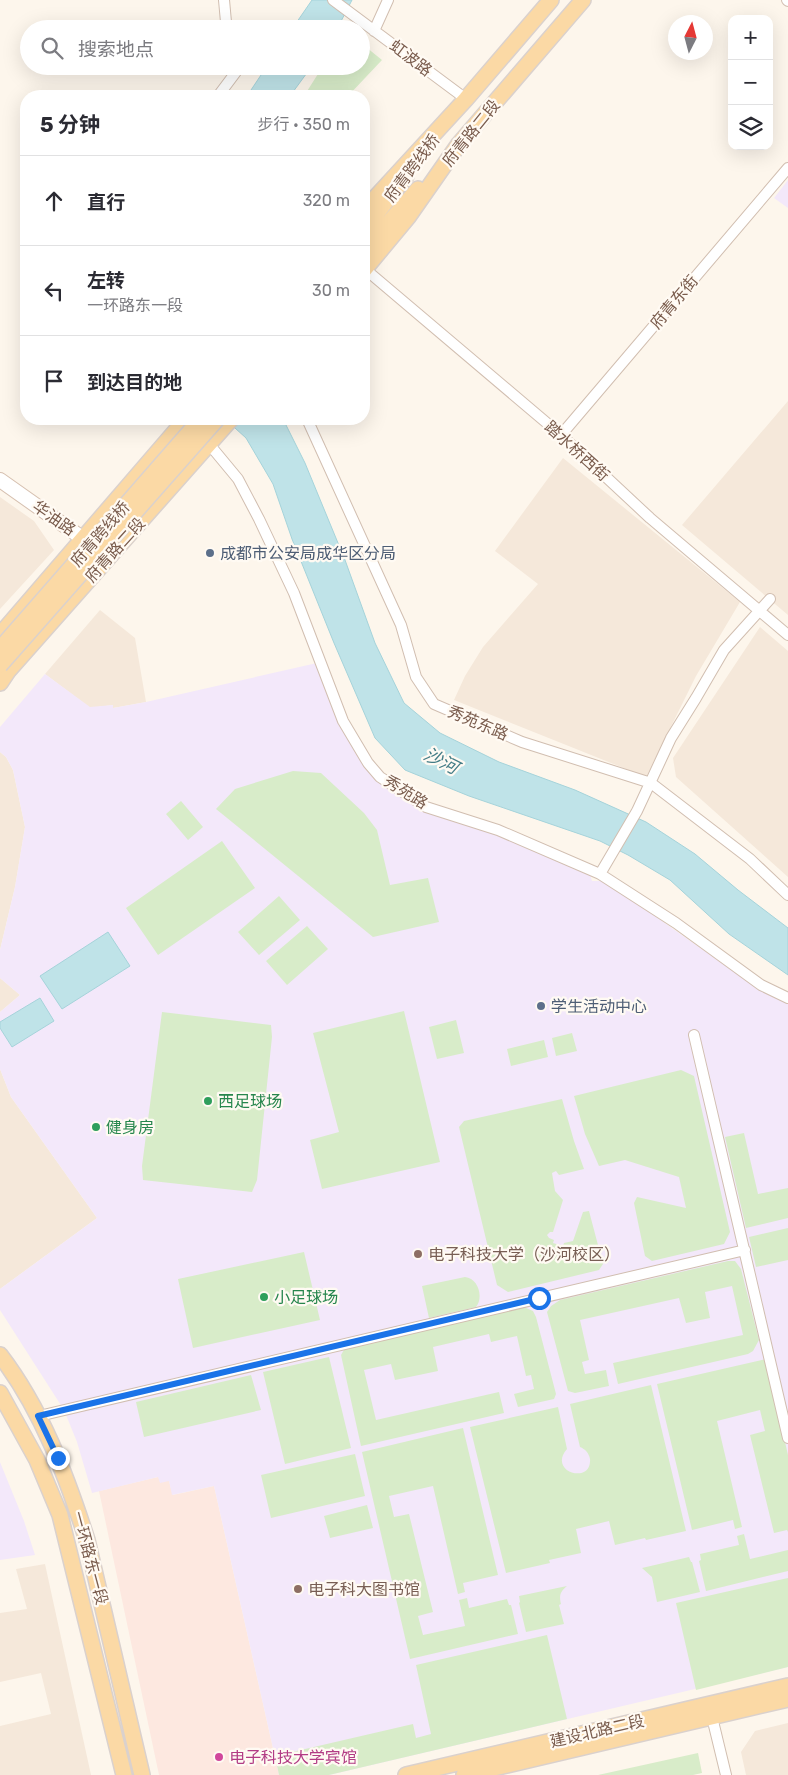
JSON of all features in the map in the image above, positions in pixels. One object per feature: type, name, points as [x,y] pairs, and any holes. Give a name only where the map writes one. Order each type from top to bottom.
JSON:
[{"type":"main road","name":"府青路二段","points":[[463,102],[551,0]]},
{"type":"main road","name":"府青路二段","points":[[370,263],[408,217],[460,144],[583,0]]},
{"type":"main road","name":"府青跨线桥","points":[[370,234],[377,215],[463,102]]},
{"type":"main road","name":"府青跨线桥","points":[[377,215],[460,144]]},
{"type":"main road","name":"府青路二段","points":[[0,635],[181,425]]},
{"type":"main road","name":"府青跨线桥","points":[[0,649],[196,425]]},
{"type":"main road","name":"府青路二段","points":[[2,675],[209,444],[221,425]]},
{"type":"main road","name":"府青跨线桥","points":[[2,675],[221,425]]},
{"type":"main road","name":"一环路东一段","points":[[0,1355],[12,1371],[38,1416],[58,1458],[87,1540],[142,1773]]},
{"type":"main road","name":"一环路东一段","points":[[0,1394],[37,1460],[60,1515],[124,1775]]},
{"type":"main road","name":"建设北路二段","points":[[464,1775],[711,1710],[788,1686]]},
{"type":"main road","name":"建设北路二段","points":[[406,1775],[711,1710],[788,1699]]},
{"type":"main road","points":[[124,1775],[142,1773]]},
{"type":"street","points":[[224,0],[226,20]]},
{"type":"street","name":"虹波路","points":[[333,0],[360,20]]},
{"type":"street","points":[[374,31],[388,0]]},
{"type":"street","name":"虹波路","points":[[370,28],[463,102]]},
{"type":"street","points":[[222,90],[234,75]]},
{"type":"street","name":"府青东街","points":[[561,435],[788,168]]},
{"type":"street","name":"踏水桥西街","points":[[370,275],[561,435],[650,518],[788,635]]},
{"type":"street","name":"秀苑东路","points":[[310,425],[401,625],[416,677],[434,704],[522,742],[651,783],[750,859],[788,895]]},
{"type":"street","name":"秀苑路","points":[[209,444],[238,478],[260,519],[294,593],[343,721],[368,763],[380,778],[426,807],[498,830],[600,874],[676,923],[761,985],[788,998]]},
{"type":"street","name":"华油路","points":[[0,480],[108,557]]},
{"type":"street","points":[[600,874],[637,811],[671,738],[724,650],[770,599]]},
{"type":"street","points":[[694,1035],[788,1438]]},
{"type":"street","points":[[38,1416],[744,1250]]},
{"type":"street","points":[[711,1710],[726,1775]]},
{"type":"shaded area","points":[[788,180],[788,208],[774,198]]},
{"type":"shaded area","points":[[788,401],[788,615],[682,525]]},
{"type":"shaded area","points":[[563,458],[740,602],[696,676],[646,777],[454,700],[465,676],[483,647],[538,584],[495,551]]},
{"type":"shaded area","points":[[0,497],[34,521],[54,550],[0,609]]},
{"type":"shaded area","points":[[100,610],[135,638],[146,702],[113,708],[113,705],[90,708],[45,674]]},
{"type":"shaded area","points":[[760,627],[788,651],[788,877],[676,777],[673,758]]},
{"type":"shaded area","name":"电子科技大学（沙河校区）","points":[[317,663],[329,700],[342,730],[363,763],[385,787],[414,805],[487,830],[590,874],[592,881],[605,881],[760,990],[788,1003],[788,1667],[329,1775],[279,1775],[214,1486],[172,1495],[169,1481],[160,1483],[158,1477],[92,1493],[77,1442],[64,1410],[0,1310],[0,1289],[97,1218],[11,1097],[0,1069],[0,1012],[20,995],[0,978],[0,950],[15,887],[25,827],[13,770],[6,757],[0,752],[0,727],[45,674],[90,707],[113,705],[113,708]]},
{"type":"shaded area","points":[[0,752],[6,757],[13,770],[25,827],[15,887],[0,950]]},
{"type":"shaded area","points":[[0,978],[20,995],[0,1012]]},
{"type":"shaded area","points":[[0,1069],[11,1097],[97,1218],[0,1289]]},
{"type":"shaded area","points":[[0,1462],[24,1521],[35,1555],[0,1560]]},
{"type":"shaded area","points":[[158,1477],[169,1481],[173,1495],[214,1486],[279,1775],[159,1775],[99,1491]]},
{"type":"shaded area","points":[[45,1564],[91,1775],[0,1775],[0,1726],[51,1714],[41,1673],[0,1682],[0,1613],[27,1609],[16,1569]]},
{"type":"shaded area","points":[[788,1723],[788,1775],[746,1775],[741,1752],[755,1731]]},
{"type":"green space","points":[[370,50],[382,60],[370,73]]},
{"type":"green space","points":[[317,75],[368,75],[354,90],[308,90]]},
{"type":"green space","points":[[293,771],[321,773],[364,813],[377,830],[390,885],[428,878],[439,922],[373,937],[216,809],[235,789]]},
{"type":"green space","points":[[181,801],[203,827],[188,840],[166,814]]},
{"type":"green space","points":[[222,841],[255,888],[158,955],[126,908]]},
{"type":"green space","points":[[279,896],[300,920],[259,955],[238,932]]},
{"type":"green space","points":[[307,926],[328,949],[287,985],[266,961]]},
{"type":"green space","points":[[404,1011],[440,1162],[322,1189],[310,1140],[339,1132],[313,1033]]},
{"type":"green space","name":"西足球场","points":[[162,1012],[271,1025],[272,1037],[257,1180],[252,1192],[143,1180],[142,1166]]},
{"type":"green space","points":[[456,1020],[464,1053],[437,1059],[429,1027]]},
{"type":"green space","points":[[572,1033],[577,1051],[556,1056],[552,1038]]},
{"type":"green space","points":[[544,1040],[548,1057],[511,1066],[507,1049]]},
{"type":"green space","points":[[681,1070],[694,1076],[730,1232],[724,1244],[652,1261],[645,1256],[634,1203],[637,1197],[686,1208],[679,1177],[625,1160],[599,1166],[585,1134],[574,1096]]},
{"type":"green space","points":[[562,1099],[584,1169],[559,1175],[556,1171],[552,1173],[555,1191],[563,1200],[553,1232],[547,1235],[554,1240],[553,1243],[563,1246],[564,1243],[573,1241],[583,1212],[589,1211],[603,1264],[599,1270],[508,1292],[497,1285],[459,1127],[464,1121]]},
{"type":"green space","points":[[744,1133],[758,1194],[788,1188],[788,1218],[746,1228],[725,1137]]},
{"type":"green space","points":[[788,1228],[788,1260],[756,1267],[749,1237]]},
{"type":"green space","points":[[304,1252],[320,1320],[193,1348],[178,1279]]},
{"type":"green space","points":[[728,1261],[735,1261],[741,1269],[759,1340],[753,1351],[748,1354],[618,1384],[613,1363],[743,1335],[732,1286],[705,1292],[710,1318],[686,1323],[679,1298],[580,1320],[589,1360],[582,1362],[585,1374],[606,1370],[609,1386],[575,1393],[568,1391],[547,1312],[551,1306],[560,1300]]},
{"type":"green space","points":[[465,1277],[470,1278],[478,1289],[479,1298],[476,1307],[429,1318],[422,1286]]},
{"type":"green space","points":[[524,1307],[533,1311],[536,1317],[556,1394],[554,1399],[518,1407],[514,1394],[534,1389],[531,1375],[526,1376],[517,1336],[491,1342],[489,1334],[433,1347],[438,1371],[395,1380],[391,1364],[364,1370],[376,1420],[499,1392],[504,1413],[361,1446],[341,1355],[345,1348]]},
{"type":"green space","points":[[329,1357],[351,1448],[285,1464],[263,1372]]},
{"type":"green space","points":[[766,1359],[788,1455],[788,1532],[787,1530],[774,1533],[750,1435],[765,1431],[760,1410],[717,1421],[742,1527],[735,1529],[733,1520],[692,1530],[657,1384]]},
{"type":"green space","points":[[251,1375],[261,1410],[144,1437],[136,1402]]},
{"type":"green space","points":[[651,1385],[686,1531],[615,1545],[609,1521],[576,1529],[581,1553],[549,1560],[550,1563],[506,1573],[470,1427],[558,1407],[567,1449],[562,1457],[562,1464],[572,1472],[584,1472],[589,1467],[590,1459],[584,1449],[580,1447],[570,1404]]},
{"type":"green space","points":[[463,1428],[498,1575],[463,1583],[465,1592],[458,1594],[433,1486],[389,1496],[394,1517],[409,1514],[433,1612],[418,1616],[423,1635],[465,1626],[459,1600],[467,1598],[469,1608],[507,1599],[509,1605],[511,1605],[518,1634],[410,1659],[362,1452]]},
{"type":"green space","points":[[355,1454],[365,1496],[271,1518],[261,1475]]},
{"type":"green space","points":[[367,1505],[373,1528],[330,1538],[324,1516]]},
{"type":"green space","points":[[744,1534],[750,1559],[788,1550],[788,1571],[706,1591],[699,1561],[701,1560],[700,1554],[739,1545],[737,1536]]},
{"type":"green space","points":[[689,1557],[700,1592],[657,1602],[652,1577],[642,1568]]},
{"type":"green space","points":[[788,1578],[788,1667],[696,1690],[676,1603]]},
{"type":"green space","points":[[567,1586],[561,1594],[561,1604],[559,1605],[564,1624],[526,1632],[519,1596]]},
{"type":"green space","points":[[547,1635],[567,1719],[329,1775],[279,1775],[275,1756],[413,1724],[416,1738],[431,1734],[416,1665]]},
{"type":"green space","points":[[698,1753],[702,1773],[693,1775],[598,1775]]},
{"type":"water","points":[[312,0],[352,0],[342,20],[298,20]]},
{"type":"water","points":[[261,75],[305,75],[294,90],[251,90]]},
{"type":"water","name":"沙河","points":[[232,425],[286,425],[305,463],[345,560],[375,643],[404,703],[440,733],[499,762],[575,790],[646,822],[695,854],[788,928],[788,975],[729,934],[670,880],[628,855],[600,841],[469,796],[405,770],[375,738],[292,539],[273,484],[246,438]]},
{"type":"water","points":[[108,932],[130,966],[62,1009],[40,976]]},
{"type":"water","points":[[40,998],[54,1021],[12,1047],[0,1028],[0,1022]]},
{"type":"place","name":"成都市公安局成华区分局","points":[[210,553]]},
{"type":"place","name":"学生活动中心","points":[[541,1006]]},
{"type":"place","name":"西足球场","points":[[208,1101]]},
{"type":"place","name":"健身房","points":[[96,1127]]},
{"type":"place","name":"电子科技大学（沙河校区）","points":[[418,1254]]},
{"type":"place","name":"小足球场","points":[[264,1297]]},
{"type":"place","name":"电子科大图书馆","points":[[298,1589]]},
{"type":"place","name":"电子科技大学宾馆","points":[[219,1757]]},
{"type":"route","points":[[58,1458],[38,1416],[539,1298]]}]
